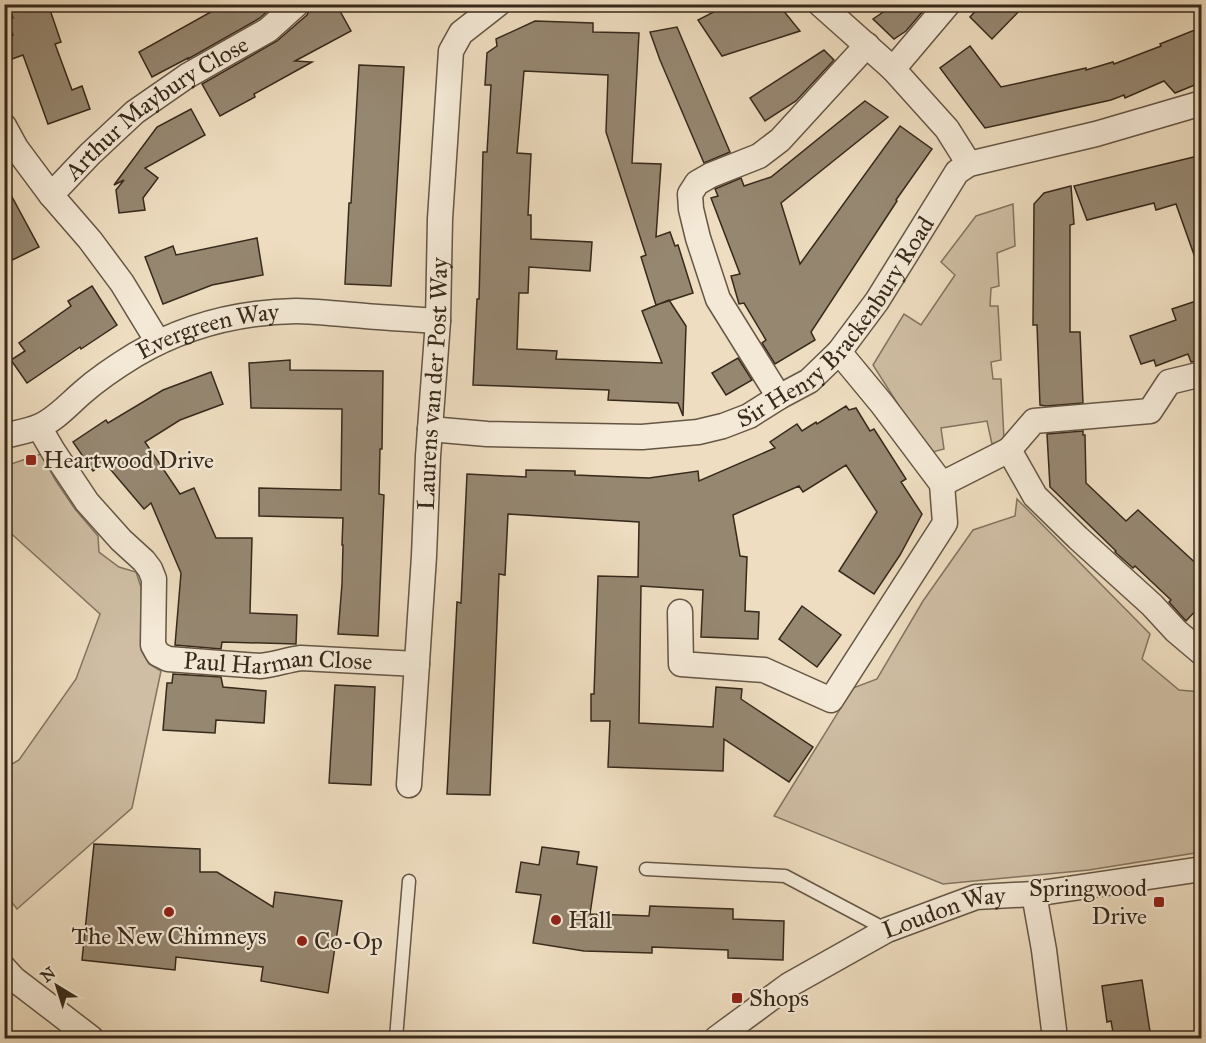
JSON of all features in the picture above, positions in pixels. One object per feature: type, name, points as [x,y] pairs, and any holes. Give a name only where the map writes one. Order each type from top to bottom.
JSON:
[{"type":"street","name":"Arthur Maybury Close","points":[[51,195],[135,112],[187,76],[268,30],[297,4]]},
{"type":"street","name":"Laurens van der Post Way","points":[[409,785],[438,321],[440,219],[451,51],[461,33],[498,4]]},
{"type":"street","points":[[820,4],[893,69],[947,129],[969,165],[1096,134],[1202,103]]},
{"type":"street","points":[[893,69],[948,4]]},
{"type":"street","points":[[779,397],[718,299],[698,238],[690,194],[697,183],[759,156],[780,140],[867,45]]},
{"type":"street","points":[[4,126],[16,148],[51,195],[90,240],[122,283],[158,342]]},
{"type":"street","name":"Sir Henry Brackenbury Road","points":[[430,429],[488,434],[642,437],[698,432],[749,416],[809,381],[839,352],[877,301],[957,172],[969,165]]},
{"type":"street","name":"Evergreen Way","points":[[4,436],[39,427],[60,413],[109,372],[158,342],[208,323],[267,313],[297,311],[438,321]]},
{"type":"street","points":[[680,612],[681,664],[764,670],[831,700],[945,523],[942,484],[882,404],[839,352]]},
{"type":"street","points":[[942,484],[1009,450],[1034,422],[1150,411],[1169,382],[1202,374]]},
{"type":"street","name":"Paul Harman Close","points":[[39,427],[87,502],[150,569],[154,579],[153,645],[158,654],[168,659],[260,666],[300,658],[417,664]]},
{"type":"street","points":[[1009,450],[1035,496],[1202,653]]},
{"type":"street","name":"Loudon Way","points":[[717,1038],[789,984],[886,930],[976,897],[1034,894],[1202,869]]},
{"type":"street","points":[[1034,894],[1044,950],[1055,1038]]},
{"type":"street","points":[[8,979],[91,1038]]},
{"type":"lane","points":[[646,869],[785,876],[886,930]]},
{"type":"lane","points":[[396,1038],[409,881]]},
{"type":"shaded area","points":[[1013,204],[1015,246],[997,253],[999,286],[991,288],[990,306],[998,306],[1001,360],[991,362],[993,379],[1001,379],[1004,440],[992,444],[987,421],[941,428],[944,449],[929,453],[873,365],[904,314],[921,325],[955,275],[941,262],[976,216]]},
{"type":"shaded area","points":[[41,454],[75,509],[98,536],[99,552],[119,567],[136,572],[141,587],[141,650],[149,664],[161,671],[132,808],[17,909],[5,894],[5,768],[19,760],[76,679],[100,614],[5,528],[5,466]]},
{"type":"shaded area","points":[[1017,499],[1150,634],[1142,659],[1179,690],[1201,692],[1201,852],[1089,870],[943,884],[774,816],[853,688],[877,679],[923,601],[973,530],[1015,516]]},
{"type":"building","points":[[8,4],[48,4],[61,42],[55,44],[72,90],[82,86],[90,109],[48,124],[23,55],[4,62],[4,39],[13,35],[7,19],[13,18]]},
{"type":"building","points":[[225,4],[275,4],[260,18],[152,77],[139,52]]},
{"type":"building","points":[[311,4],[336,4],[351,31],[295,61],[312,62],[220,116],[202,84],[277,41],[307,15]]},
{"type":"building","points":[[729,4],[778,4],[800,31],[722,56],[698,20]]},
{"type":"building","points":[[895,4],[929,4],[906,31],[894,39],[873,19]]},
{"type":"building","points":[[982,4],[1026,4],[992,39],[970,17]]},
{"type":"building","points":[[535,21],[593,23],[593,32],[639,33],[632,163],[661,164],[656,237],[670,232],[675,246],[678,245],[693,293],[669,301],[686,326],[683,416],[678,403],[608,400],[609,390],[473,385],[477,299],[479,299],[483,152],[487,152],[491,85],[485,85],[487,53],[497,46],[496,39]],"holes":[[[524,71],[608,75],[606,132],[646,255],[641,257],[656,305],[660,304],[642,311],[662,363],[556,359],[557,351],[517,349],[519,293],[528,293],[529,267],[590,271],[592,242],[531,239],[531,215],[528,215],[531,154],[517,153]]]},
{"type":"building","points":[[677,27],[730,152],[704,163],[650,32]]},
{"type":"building","points":[[1202,27],[1202,82],[1175,93],[1164,81],[1125,98],[1124,95],[1111,100],[985,128],[940,68],[970,46],[1001,87],[1086,68],[1086,70],[1113,62],[1114,64]]},
{"type":"building","points":[[824,50],[834,60],[796,101],[765,121],[750,98]]},
{"type":"building","points":[[359,65],[404,67],[391,286],[345,284]]},
{"type":"building","points":[[865,101],[888,117],[781,203],[800,264],[900,126],[932,149],[896,200],[811,332],[815,340],[775,364],[762,343],[766,340],[744,303],[739,304],[731,276],[740,274],[711,198],[718,196],[715,189],[741,178],[744,186],[771,177]]},
{"type":"building","points":[[191,109],[205,135],[145,168],[158,178],[143,198],[145,210],[119,213],[116,190],[124,180],[114,185],[157,127]]},
{"type":"building","points":[[1202,155],[1202,265],[1198,266],[1176,204],[1156,210],[1154,203],[1087,220],[1074,186]]},
{"type":"building","points":[[4,182],[39,247],[4,264]]},
{"type":"building","points":[[1071,186],[1074,224],[1070,225],[1070,332],[1080,332],[1083,403],[1046,406],[1040,405],[1037,325],[1033,325],[1034,204],[1044,193]]},
{"type":"building","points":[[257,238],[263,275],[212,285],[163,304],[145,257],[173,246],[176,255]]},
{"type":"building","points":[[92,286],[117,325],[27,383],[11,360],[25,351],[19,343],[71,306],[68,301]]},
{"type":"building","points":[[1202,299],[1202,360],[1191,362],[1188,354],[1156,366],[1154,360],[1141,364],[1130,336],[1176,320],[1172,309]]},
{"type":"building","points":[[738,358],[752,380],[726,395],[712,373]]},
{"type":"building","points":[[290,360],[290,370],[383,371],[379,494],[384,495],[378,636],[338,634],[342,584],[343,518],[259,516],[259,488],[341,490],[342,409],[251,408],[249,363]]},
{"type":"building","points":[[211,372],[223,404],[180,420],[145,442],[180,494],[194,488],[216,538],[252,538],[250,613],[297,615],[296,644],[222,642],[221,649],[175,645],[181,573],[151,503],[144,509],[105,463],[93,471],[73,442],[106,420],[108,423],[163,390]]},
{"type":"building","points":[[846,406],[849,410],[856,408],[870,431],[874,429],[906,479],[901,482],[922,514],[900,555],[874,594],[839,571],[877,512],[846,465],[803,492],[799,486],[733,515],[740,556],[747,557],[745,611],[759,612],[758,639],[701,637],[703,590],[641,586],[639,723],[713,727],[716,687],[742,689],[741,699],[813,747],[789,782],[724,739],[723,771],[608,767],[610,721],[591,721],[598,576],[638,577],[639,522],[508,514],[505,575],[499,574],[490,795],[447,794],[457,602],[461,603],[467,474],[526,477],[526,470],[575,471],[575,475],[649,478],[698,471],[699,481],[775,448],[770,442],[797,424],[802,431]]},
{"type":"building","points":[[1083,431],[1086,483],[1126,521],[1138,510],[1202,569],[1202,604],[1186,621],[1169,602],[1171,600],[1135,566],[1133,568],[1115,552],[1050,487],[1047,434]]},
{"type":"building","points":[[802,606],[841,635],[817,667],[779,639]]},
{"type":"building","points":[[173,674],[221,677],[223,687],[266,691],[264,723],[216,720],[215,733],[163,730],[167,683],[172,683]]},
{"type":"building","points":[[335,685],[375,687],[371,785],[329,783]]},
{"type":"building","name":"The New Chimneys","points":[[94,844],[200,849],[200,872],[217,872],[273,907],[275,892],[342,901],[328,993],[261,981],[263,967],[176,957],[175,970],[82,960]]},
{"type":"building","points":[[542,847],[579,852],[577,864],[597,867],[590,914],[649,916],[650,906],[733,909],[733,919],[784,921],[783,960],[728,958],[728,950],[652,947],[652,953],[584,951],[533,943],[541,895],[516,892],[521,862],[539,865]]},
{"type":"building","points":[[1142,980],[1151,1038],[1114,1038],[1111,1021],[1107,1022],[1102,986]]},
{"type":"place","name":"Heartwood Drive","points":[[31,460]]},
{"type":"place","name":"Springwood Drive","points":[[1159,902]]},
{"type":"place","name":"The New Chimneys","points":[[169,912]]},
{"type":"place","name":"Hall","points":[[556,920]]},
{"type":"place","name":"Co-Op","points":[[302,941]]},
{"type":"place","name":"Shops","points":[[737,998]]}]
